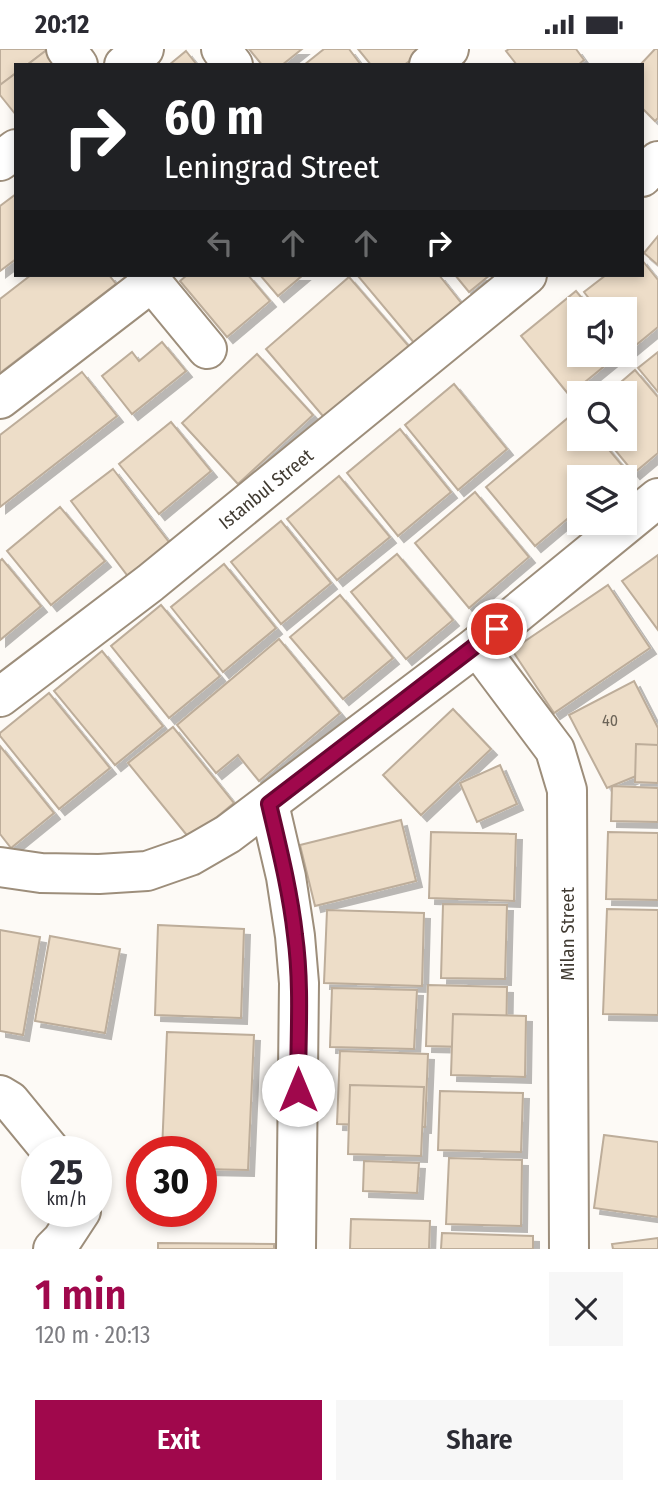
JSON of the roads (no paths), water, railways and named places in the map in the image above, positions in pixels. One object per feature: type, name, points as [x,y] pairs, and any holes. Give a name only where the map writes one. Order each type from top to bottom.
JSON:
[{"type":"street","points":[[126,63],[144,49]]},
{"type":"street","points":[[432,63],[449,49]]},
{"type":"street","points":[[644,175],[658,161]]},
{"type":"street","name":"Istanbul Street","points":[[0,697],[150,583],[525,277]]},
{"type":"street","points":[[0,399],[149,278],[207,349]]},
{"type":"street","points":[[0,867],[53,873],[99,874],[147,871],[190,856],[228,834],[269,804],[477,646],[658,498]]},
{"type":"street","name":"Milan Street","points":[[477,646],[555,750],[566,790],[569,1249]]},
{"type":"street","points":[[269,804],[296,936],[299,983],[296,1249]]},
{"type":"street","points":[[1,1095],[10,1101],[39,1136]]},
{"type":"street","points":[[53,1249],[71,1227]]}]
